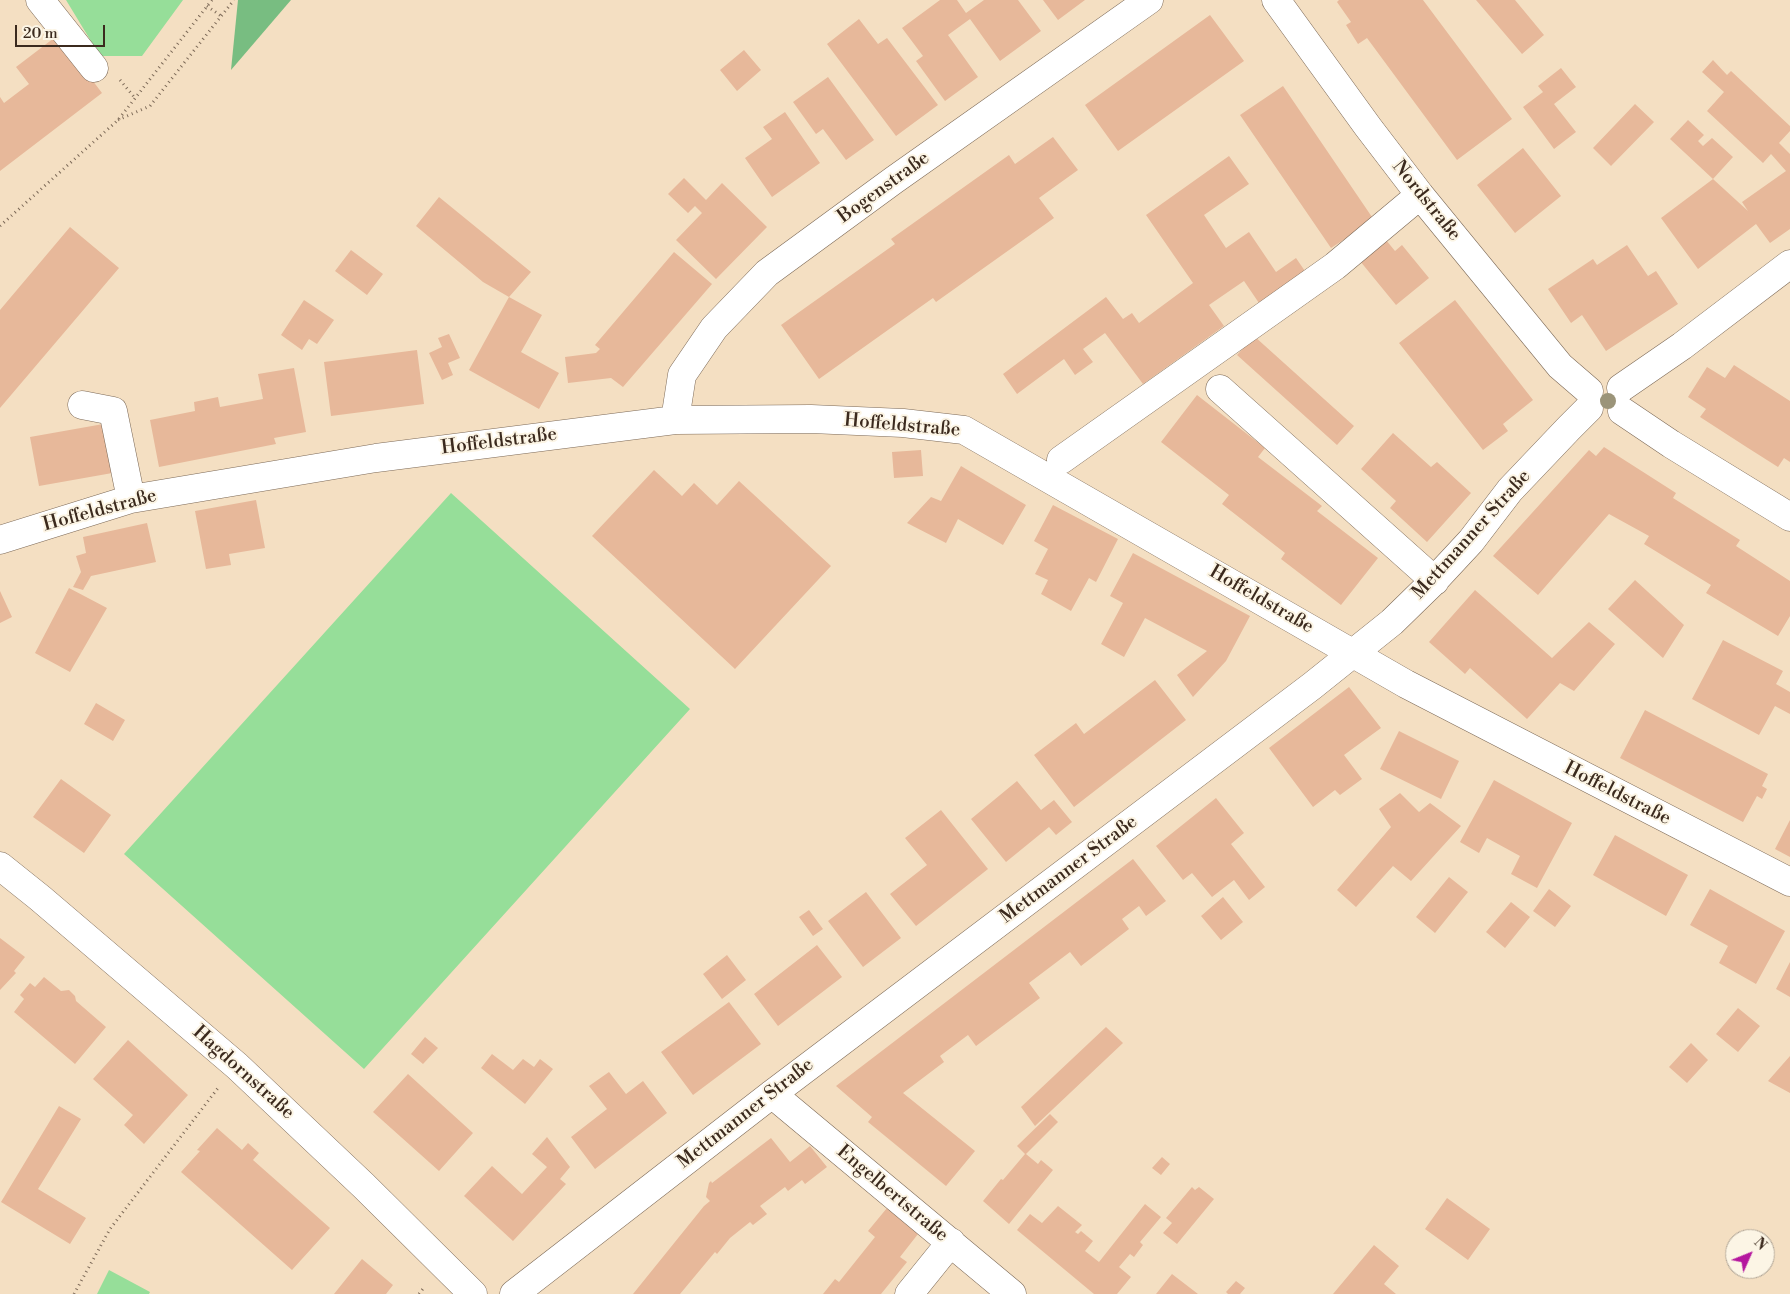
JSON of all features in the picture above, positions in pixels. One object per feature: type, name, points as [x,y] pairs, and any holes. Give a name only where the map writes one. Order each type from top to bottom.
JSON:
[{"type":"street","points":[[40,0],[94,68]]},
{"type":"street","name":"Bogenstraße","points":[[675,420],[682,375],[714,328],[767,273],[894,180],[1149,0]]},
{"type":"street","name":"Nordstraße","points":[[1276,0],[1420,195],[1589,400],[1596,416],[1605,419],[1615,417],[1621,399]]},
{"type":"street","points":[[1061,460],[1335,266],[1420,195]]},
{"type":"street","points":[[1790,264],[1682,346],[1621,399],[1671,444],[1790,517]]},
{"type":"street","points":[[1220,389],[1435,581]]},
{"type":"street","name":"Mettmanner Straße","points":[[514,1294],[772,1094],[1312,686],[1392,622],[1435,581],[1471,542],[1510,490],[1569,428],[1589,400]]},
{"type":"street","points":[[82,405],[113,411],[132,499]]},
{"type":"street","name":"Hoffeldstraße","points":[[0,540],[132,499],[376,458],[675,420],[811,419],[903,423],[964,430],[1406,684],[1790,882]]},
{"type":"street","name":"Hagdornstraße","points":[[0,866],[237,1066],[364,1186],[473,1294]]},
{"type":"street","name":"Engelbertstraße","points":[[772,1094],[1012,1294]]},
{"type":"street","points":[[909,1294],[951,1242]]},
{"type":"street","points":[[480,1294],[488,1289],[502,1287],[514,1294]]},
{"type":"path","points":[[0,226],[118,120],[212,0]]},
{"type":"path","points":[[118,120],[150,106],[234,0]]},
{"type":"path","points":[[208,6],[221,16]]},
{"type":"path","points":[[74,1294],[110,1229],[218,1088]]},
{"type":"path","points":[[419,1294],[426,1284]]},
{"type":"green space","points":[[66,0],[183,0],[142,56],[100,56]]},
{"type":"green space","points":[[238,0],[291,0],[231,70]]},
{"type":"green space","points":[[451,493],[690,709],[364,1069],[124,854]]},
{"type":"green space","points":[[109,1270],[150,1292],[149,1294],[97,1294]]},
{"type":"building","points":[[940,0],[957,0],[966,13],[984,0],[1018,0],[1041,31],[1000,61],[970,19],[948,35],[978,77],[945,101],[916,61],[923,56],[902,28]]},
{"type":"building","points":[[1043,0],[1085,0],[1058,20]]},
{"type":"building","points":[[1339,0],[1423,0],[1512,119],[1457,160],[1367,38],[1358,44],[1346,25],[1351,22],[1337,2]]},
{"type":"building","points":[[1476,0],[1515,0],[1544,35],[1522,54]]},
{"type":"building","points":[[1210,15],[1244,61],[1118,151],[1085,105]]},
{"type":"building","points":[[859,19],[878,44],[887,38],[938,105],[896,136],[827,44]]},
{"type":"building","points":[[58,35],[102,93],[0,171],[0,97],[4,103],[29,84],[16,67]]},
{"type":"building","points":[[744,50],[761,70],[737,91],[720,70]]},
{"type":"building","points":[[1713,60],[1727,75],[1731,71],[1790,126],[1790,131],[1779,143],[1790,154],[1790,229],[1770,243],[1756,224],[1698,269],[1661,218],[1713,179],[1748,211],[1742,202],[1786,171],[1771,154],[1763,163],[1707,111],[1724,92],[1702,72]]},
{"type":"building","points":[[1561,68],[1576,87],[1554,104],[1576,132],[1554,149],[1523,107],[1543,92],[1538,86]]},
{"type":"building","points":[[828,77],[874,140],[846,160],[823,129],[816,134],[793,102]]},
{"type":"building","points":[[1283,86],[1374,220],[1331,248],[1240,115]]},
{"type":"building","points":[[1635,104],[1654,122],[1611,166],[1593,148]]},
{"type":"building","points":[[785,112],[820,163],[772,197],[745,158],[772,139],[763,127]]},
{"type":"building","points":[[1688,120],[1704,135],[1698,141],[1703,146],[1712,138],[1733,157],[1713,179],[1670,139]]},
{"type":"building","points":[[1053,137],[1078,170],[1039,198],[1054,218],[936,302],[933,298],[819,379],[781,325],[895,244],[891,239],[1009,155],[1015,164]]},
{"type":"building","points":[[1523,148],[1561,196],[1515,233],[1477,185]]},
{"type":"building","points":[[1229,156],[1249,184],[1204,215],[1226,248],[1249,232],[1276,272],[1296,258],[1307,274],[1261,306],[1244,281],[1209,305],[1224,326],[1143,384],[1105,333],[1083,349],[1093,362],[1075,375],[1064,359],[1017,394],[1003,374],[1106,297],[1123,319],[1132,313],[1139,323],[1193,283],[1146,215]]},
{"type":"building","points":[[684,178],[706,200],[722,183],[767,227],[716,279],[676,240],[702,213],[695,206],[688,213],[668,194]]},
{"type":"building","points":[[439,197],[531,272],[509,297],[483,282],[416,226]]},
{"type":"building","points":[[70,227],[119,268],[0,408],[0,310]]},
{"type":"building","points":[[1386,240],[1395,251],[1402,245],[1429,278],[1396,305],[1360,261]]},
{"type":"building","points":[[1627,245],[1648,276],[1656,271],[1678,304],[1606,351],[1582,315],[1571,323],[1548,289],[1593,259],[1597,265]]},
{"type":"building","points":[[351,250],[383,274],[367,295],[335,271]]},
{"type":"building","points":[[674,252],[712,284],[623,387],[611,378],[568,383],[565,357],[596,353],[600,349],[595,345]]},
{"type":"building","points":[[509,297],[542,315],[521,352],[559,373],[539,409],[469,370]]},
{"type":"building","points":[[304,300],[334,320],[317,344],[309,339],[302,350],[281,335]]},
{"type":"building","points":[[1455,300],[1533,400],[1503,424],[1508,431],[1483,450],[1399,343]]},
{"type":"building","points":[[449,334],[460,358],[448,363],[453,375],[442,380],[429,353],[442,347],[438,338]]},
{"type":"building","points":[[1254,336],[1354,426],[1337,445],[1237,355]]},
{"type":"building","points":[[417,350],[424,404],[331,416],[324,362]]},
{"type":"building","points":[[1734,365],[1790,401],[1790,462],[1784,458],[1778,467],[1748,448],[1700,417],[1706,409],[1688,397],[1707,367],[1725,378]]},
{"type":"building","points":[[294,368],[306,432],[274,438],[276,444],[159,467],[150,420],[195,411],[194,402],[218,397],[220,407],[263,399],[258,374]]},
{"type":"building","points":[[1197,395],[1265,448],[1258,457],[1322,506],[1317,511],[1378,558],[1341,605],[1281,559],[1285,553],[1222,504],[1229,495],[1161,442]]},
{"type":"building","points":[[109,423],[118,472],[39,486],[30,437]]},
{"type":"building","points":[[1393,433],[1431,467],[1437,462],[1471,493],[1427,542],[1390,508],[1396,501],[1361,469]]},
{"type":"building","points":[[1604,447],[1676,493],[1673,498],[1740,540],[1736,546],[1790,581],[1790,616],[1778,636],[1706,593],[1711,585],[1644,544],[1649,536],[1609,514],[1538,595],[1493,556],[1589,450],[1596,456]]},
{"type":"building","points":[[921,450],[923,476],[894,478],[892,452]]},
{"type":"building","points":[[961,466],[1026,505],[1003,545],[958,519],[946,543],[907,523],[931,497],[941,501]]},
{"type":"building","points":[[654,470],[682,496],[694,483],[717,505],[739,481],[831,566],[735,669],[592,536]]},
{"type":"building","points":[[256,500],[265,548],[229,554],[231,565],[206,569],[195,511]]},
{"type":"building","points":[[1053,505],[1118,539],[1096,582],[1089,578],[1071,611],[1041,594],[1048,580],[1035,574],[1048,549],[1034,541]]},
{"type":"building","points":[[147,523],[156,562],[91,576],[83,590],[73,587],[81,572],[76,556],[86,553],[83,537]]},
{"type":"building","points":[[1133,553],[1250,616],[1226,661],[1193,697],[1177,675],[1207,651],[1145,618],[1124,657],[1101,644],[1123,603],[1110,596]]},
{"type":"building","points":[[1635,580],[1684,625],[1663,658],[1608,609]]},
{"type":"building","points":[[69,588],[107,608],[70,672],[35,653]]},
{"type":"building","points":[[1475,590],[1552,658],[1589,622],[1615,644],[1574,691],[1560,683],[1527,719],[1470,668],[1465,674],[1429,642]]},
{"type":"building","points":[[0,591],[12,617],[0,623]]},
{"type":"building","points":[[1723,640],[1783,671],[1776,684],[1790,692],[1790,714],[1775,706],[1759,735],[1692,699]]},
{"type":"building","points":[[1155,680],[1186,720],[1074,807],[1034,755],[1076,723],[1084,734]]},
{"type":"building","points":[[1349,687],[1381,728],[1344,755],[1362,779],[1340,795],[1335,790],[1313,807],[1269,748]]},
{"type":"building","points":[[96,703],[125,720],[113,741],[84,724]]},
{"type":"building","points":[[1645,710],[1768,774],[1762,786],[1767,789],[1762,799],[1757,796],[1743,822],[1620,758]]},
{"type":"building","points":[[1399,731],[1459,761],[1441,799],[1380,769]]},
{"type":"building","points":[[61,779],[111,815],[84,853],[33,817]]},
{"type":"building","points":[[1494,780],[1572,823],[1537,888],[1511,874],[1520,856],[1487,838],[1479,853],[1460,842]]},
{"type":"building","points":[[1017,781],[1041,810],[1054,800],[1072,822],[1056,835],[1049,827],[1006,862],[971,819]]},
{"type":"building","points":[[1400,793],[1419,812],[1430,803],[1461,826],[1411,881],[1393,866],[1356,907],[1337,890],[1391,827],[1379,809]]},
{"type":"building","points":[[1216,798],[1244,833],[1231,844],[1265,887],[1249,900],[1234,880],[1212,897],[1192,873],[1183,880],[1156,846]]},
{"type":"building","points":[[941,810],[988,869],[916,926],[890,894],[927,865],[905,838]]},
{"type":"building","points":[[1790,820],[1790,857],[1775,849]]},
{"type":"building","points":[[1615,835],[1688,875],[1666,916],[1593,875]]},
{"type":"building","points":[[1133,859],[1166,901],[1146,916],[1139,906],[1122,919],[1129,929],[1081,966],[1070,952],[1029,983],[1040,998],[976,1046],[968,1035],[940,1056],[944,1062],[903,1093],[975,1151],[946,1186],[868,1122],[872,1117],[836,1086]]},
{"type":"building","points":[[1449,877],[1468,892],[1435,933],[1416,917]]},
{"type":"building","points":[[1549,889],[1571,906],[1555,927],[1533,911]]},
{"type":"building","points":[[1710,889],[1785,931],[1756,984],[1719,963],[1728,946],[1690,925]]},
{"type":"building","points":[[866,892],[901,938],[863,967],[828,921]]},
{"type":"building","points":[[1223,897],[1243,922],[1221,940],[1201,916]]},
{"type":"building","points":[[1511,902],[1530,917],[1505,948],[1486,932]]},
{"type":"building","points":[[809,910],[823,929],[813,936],[799,917]]},
{"type":"building","points":[[0,938],[25,957],[14,971],[16,973],[0,990]]},
{"type":"building","points":[[817,945],[842,977],[778,1026],[754,994]]},
{"type":"building","points":[[727,955],[746,980],[722,999],[703,974]]},
{"type":"building","points":[[1790,962],[1790,997],[1776,989]]},
{"type":"building","points":[[44,977],[61,991],[69,990],[75,996],[76,1001],[106,1027],[75,1064],[14,1012],[24,999],[20,995],[30,983],[35,987]]},
{"type":"building","points":[[729,1002],[761,1044],[693,1095],[661,1052]]},
{"type":"building","points":[[1738,1008],[1760,1026],[1738,1052],[1716,1034]]},
{"type":"building","points":[[1106,1027],[1123,1043],[1035,1126],[1021,1107]]},
{"type":"building","points":[[425,1037],[438,1048],[423,1064],[411,1054]]},
{"type":"building","points":[[128,1040],[188,1095],[144,1144],[124,1125],[133,1115],[93,1079]]},
{"type":"building","points":[[1691,1043],[1708,1060],[1687,1083],[1669,1067]]},
{"type":"building","points":[[492,1054],[513,1070],[523,1059],[534,1067],[540,1059],[553,1069],[525,1104],[481,1068]]},
{"type":"building","points":[[1790,1056],[1790,1093],[1768,1081]]},
{"type":"building","points":[[609,1072],[626,1094],[643,1081],[667,1113],[595,1169],[571,1137],[607,1109],[589,1086]]},
{"type":"building","points":[[408,1074],[473,1133],[439,1171],[373,1112]]},
{"type":"building","points":[[59,1106],[81,1119],[38,1189],[86,1218],[70,1244],[1,1202]]},
{"type":"building","points":[[1050,1114],[1058,1122],[1026,1154],[1038,1164],[1041,1160],[1053,1170],[1009,1224],[983,1201],[1025,1154],[1017,1146]]},
{"type":"building","points":[[217,1128],[242,1150],[248,1143],[259,1153],[253,1160],[330,1228],[292,1270],[181,1172],[200,1151],[197,1150]]},
{"type":"building","points":[[547,1137],[570,1167],[560,1179],[566,1184],[513,1241],[464,1196],[492,1166],[522,1194],[547,1167],[532,1154]]},
{"type":"building","points":[[771,1138],[790,1162],[810,1146],[827,1167],[805,1184],[802,1180],[788,1191],[785,1187],[760,1206],[767,1214],[753,1225],[750,1222],[730,1238],[717,1254],[715,1252],[680,1294],[633,1294],[710,1201],[706,1197],[709,1183],[711,1181],[712,1183]]},
{"type":"building","points":[[1162,1157],[1170,1164],[1161,1175],[1152,1168]]},
{"type":"building","points":[[1192,1187],[1195,1190],[1199,1187],[1214,1199],[1177,1244],[1163,1233],[1172,1223],[1166,1218]]},
{"type":"building","points":[[1447,1198],[1490,1229],[1468,1260],[1425,1229]]},
{"type":"building","points":[[1145,1204],[1161,1217],[1140,1242],[1143,1245],[1134,1257],[1130,1254],[1119,1267],[1131,1277],[1117,1294],[1094,1294],[1017,1230],[1030,1214],[1042,1223],[1058,1206],[1082,1225],[1075,1232],[1078,1234],[1081,1231],[1093,1241],[1085,1251],[1099,1262]]},
{"type":"building","points":[[887,1208],[918,1234],[900,1257],[907,1262],[881,1294],[823,1294],[835,1279],[839,1282],[875,1237],[868,1231]]},
{"type":"building","points":[[1374,1245],[1399,1266],[1384,1284],[1396,1294],[1333,1294]]},
{"type":"building","points":[[362,1259],[393,1285],[386,1294],[334,1294]]},
{"type":"building","points":[[1172,1274],[1198,1294],[1156,1294]]},
{"type":"building","points":[[1236,1281],[1245,1288],[1240,1294],[1228,1294],[1226,1292]]}]
